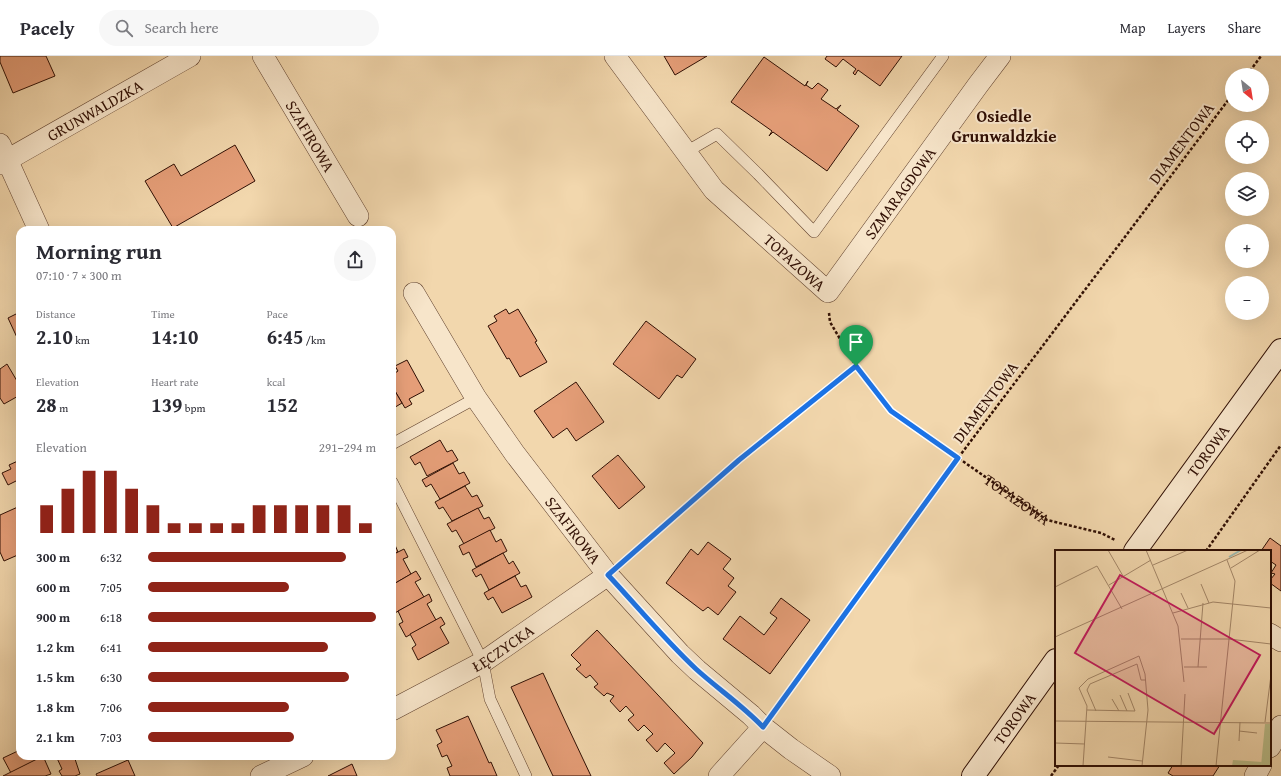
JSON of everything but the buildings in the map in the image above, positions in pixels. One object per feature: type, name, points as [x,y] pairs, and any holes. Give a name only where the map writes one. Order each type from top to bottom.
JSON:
[{"type":"street","name":"GRUNWALDZKA","points":[[2,156],[190,56]]},
{"type":"street","name":"SZAFIROWA","points":[[263,56],[358,216]]},
{"type":"street","name":"TOPAZOWA","points":[[615,56],[714,190],[828,292]]},
{"type":"street","name":"SZMARAGDOWA","points":[[828,292],[978,84],[1000,56]]},
{"type":"street","points":[[2,156],[37,226]]},
{"type":"street","name":"SZAFIROWA","points":[[414,293],[476,398],[515,454],[608,575],[680,654],[697,670],[752,715],[763,727],[830,776]]},
{"type":"street","name":"TOROWA","points":[[1137,550],[1281,350]]},
{"type":"street","name":"ŁĘCZYCKA","points":[[396,708],[483,662],[608,575]]},
{"type":"street","points":[[1271,635],[1281,641]]},
{"type":"street","name":"TOROWA","points":[[973,776],[1055,661]]},
{"type":"street","points":[[1271,745],[1281,726]]},
{"type":"street","points":[[719,776],[763,727]]},
{"type":"street","points":[[261,776],[294,760]]},
{"type":"street","points":[[1255,776],[1260,766]]},
{"type":"lane","points":[[686,152],[717,134],[814,232],[943,56]]},
{"type":"lane","points":[[396,442],[476,398]]},
{"type":"lane","points":[[396,490],[483,662],[490,699],[526,776]]},
{"type":"path","points":[[1252,68],[1261,56]]},
{"type":"path","name":"DIAMENTOWA","points":[[763,727],[958,458],[1225,104]]},
{"type":"path","name":"TOPAZOWA","points":[[828,292],[830,322],[856,366],[891,411],[1047,520],[1101,533],[1134,550]]},
{"type":"path","points":[[608,575],[739,460],[856,366]]},
{"type":"path","points":[[1207,550],[1281,445]]},
{"type":"path","points":[[1052,776],[1058,766]]},
{"type":"district","name":"Osiedle Grunwaldzkie","points":[[1004,125]]},
{"type":"route","points":[[856,366],[891,411],[958,458],[763,727],[752,715],[697,670],[680,654],[608,575],[739,460],[856,366]]}]
